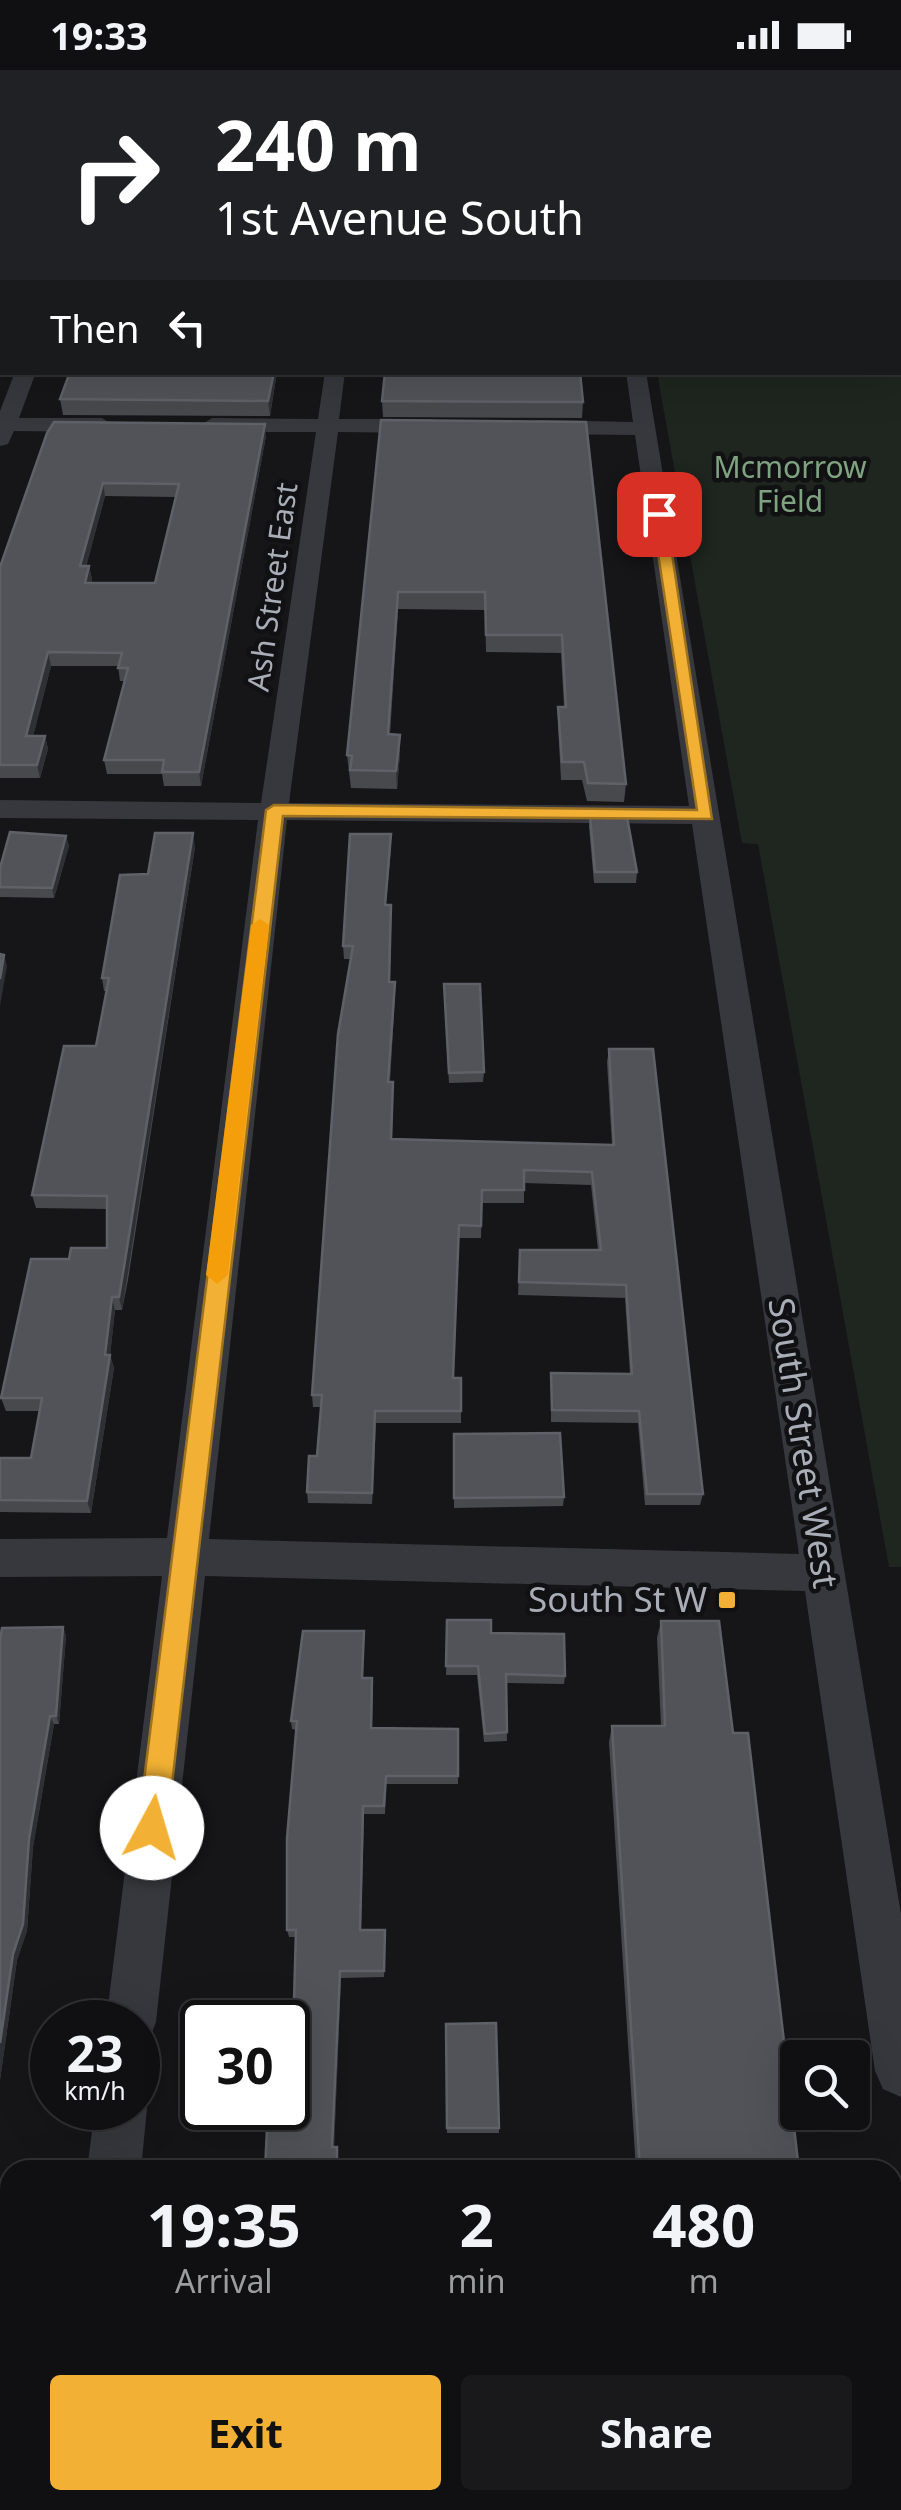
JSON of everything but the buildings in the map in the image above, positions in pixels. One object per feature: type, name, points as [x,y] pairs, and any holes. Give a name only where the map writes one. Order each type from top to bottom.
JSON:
[{"type":"street","points":[[25,375],[2,429],[120,425]]},
{"type":"street","name":"Ash Street East","points":[[132,2000],[182,1556],[274,810],[335,375]]},
{"type":"street","name":"South Street West","points":[[636,375],[823,1573],[892,1951],[901,2071]]},
{"type":"street","points":[[196,425],[464,426]]},
{"type":"street","points":[[519,427],[645,429]]},
{"type":"street","points":[[0,808],[706,816]]},
{"type":"street","points":[[0,1558],[182,1556],[823,1573]]},
{"type":"street","points":[[115,2160],[119,2130]]},
{"type":"green space","name":"Mcmorrow Field","points":[[657,375],[901,375],[901,1567],[889,1567],[758,844],[742,843]]},
{"type":"slow traffic","points":[[217,1275],[260,925]]},
{"type":"place","name":"South St W","points":[[727,1600]]},
{"type":"route","points":[[152,1828],[274,810],[706,816],[659,514]]}]
